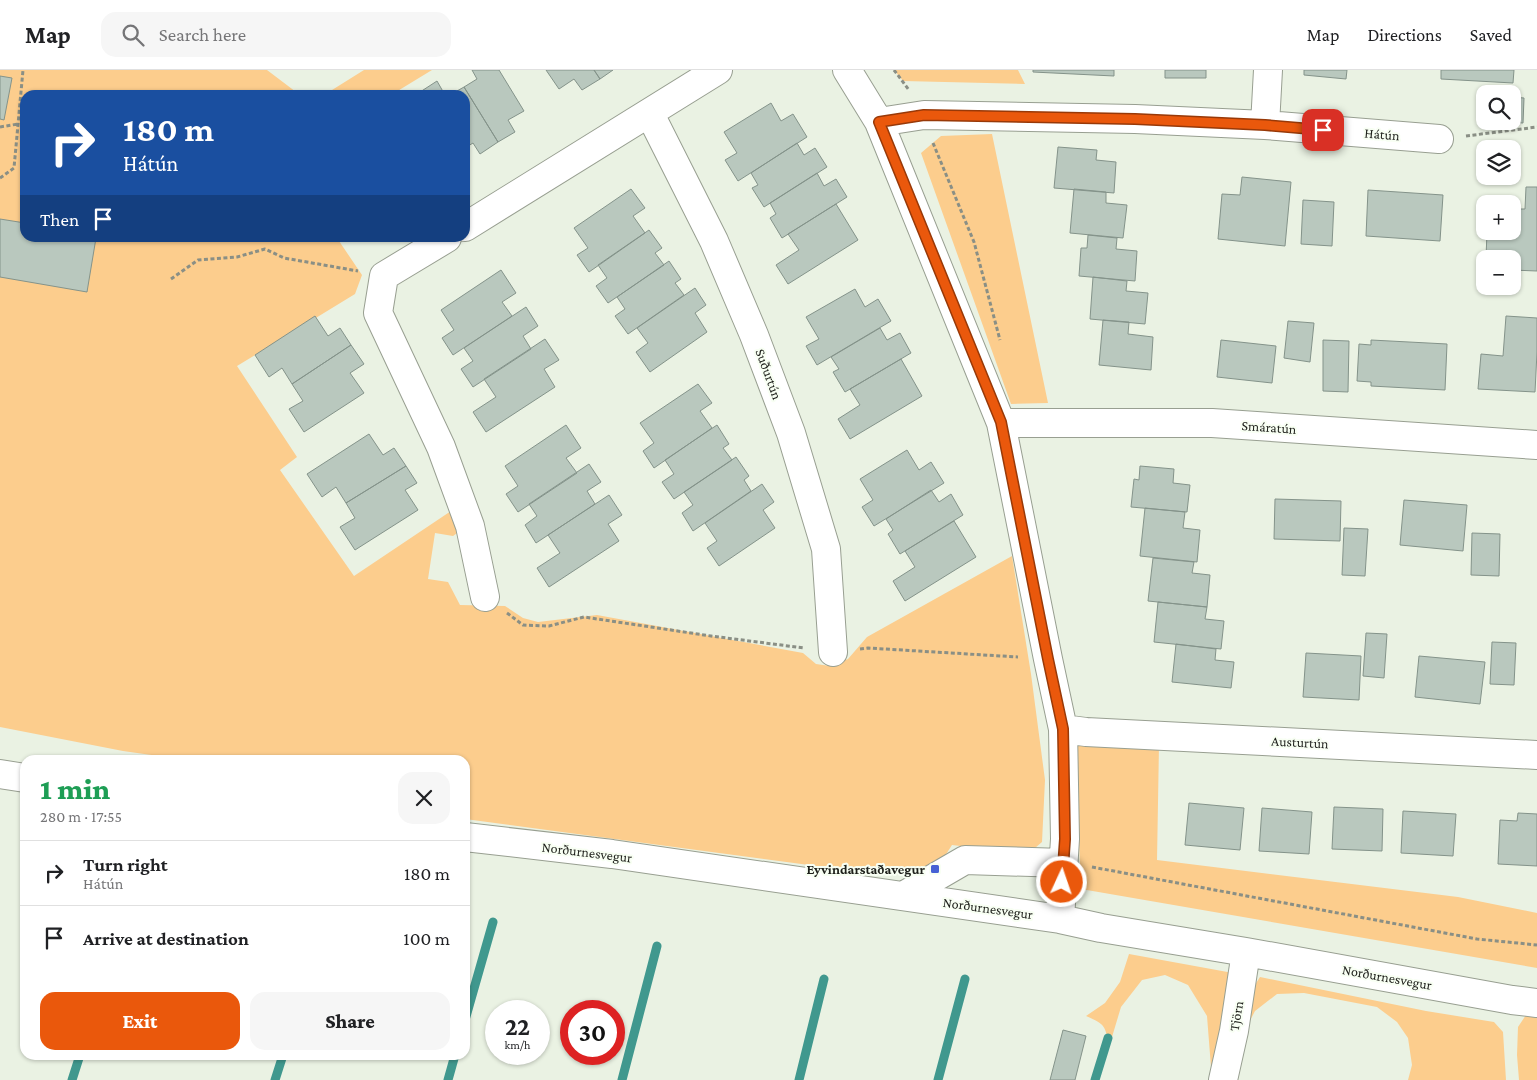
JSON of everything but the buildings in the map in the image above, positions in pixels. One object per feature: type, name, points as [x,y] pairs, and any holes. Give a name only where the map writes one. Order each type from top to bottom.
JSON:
[{"type":"street","points":[[470,223],[650,114],[718,70]]},
{"type":"street","points":[[848,70],[879,122],[1001,422],[1063,729],[1065,839],[1060,919]]},
{"type":"street","points":[[1265,125],[1268,70]]},
{"type":"street","name":"Suðurtún","points":[[650,114],[718,250],[754,335],[791,433],[826,549],[833,652]]},
{"type":"street","name":"Hátún","points":[[879,122],[924,115],[1135,119],[1265,125],[1438,139]]},
{"type":"street","points":[[440,242],[384,276],[378,313],[441,447],[470,526],[485,596]]},
{"type":"street","name":"Smáratún","points":[[1001,422],[1212,423],[1537,445]]},
{"type":"street","name":"Austurtún","points":[[1063,729],[1086,732],[1537,754]]},
{"type":"street","points":[[0,774],[20,777]]},
{"type":"street","name":"Norðurnesvegur","points":[[470,838],[612,854],[1060,919],[1101,928],[1537,1003]]},
{"type":"street","points":[[903,896],[965,860],[1063,863]]},
{"type":"street","name":"Tjörn","points":[[1223,1080],[1234,1032],[1246,952]]},
{"type":"path","points":[[21,90],[23,70]]},
{"type":"path","points":[[0,178],[14,168],[20,102]]},
{"type":"path","points":[[0,126],[18,124]]},
{"type":"path","points":[[1438,139],[1537,128]]},
{"type":"path","points":[[171,279],[198,260],[237,257],[265,249],[284,258],[384,276]]},
{"type":"path","points":[[485,596],[523,625],[550,626],[584,617],[833,652],[868,648],[1048,659]]},
{"type":"path","points":[[1063,863],[1088,866],[1477,940],[1537,945]]},
{"type":"shaded area","points":[[0,70],[267,70],[293,90],[20,90],[20,242],[340,242],[362,275],[355,294],[237,366],[297,457],[280,470],[354,576],[454,509],[460,531],[453,536],[435,533],[428,579],[448,582],[460,605],[505,606],[523,618],[538,622],[597,615],[803,653],[816,664],[830,666],[848,659],[867,637],[1012,556],[1031,674],[1045,780],[1042,842],[1028,854],[952,845],[943,859],[914,873],[884,875],[470,820],[470,755],[151,755],[0,727]]},
{"type":"shaded area","points":[[364,70],[432,70],[399,90],[332,90]]},
{"type":"shaded area","points":[[894,70],[1018,70],[1025,84],[903,81]]},
{"type":"shaded area","points":[[992,134],[1048,403],[1011,404],[921,153],[941,136]]},
{"type":"shaded area","points":[[1075,741],[1159,745],[1157,860],[1458,897],[1537,913],[1537,968],[1081,889]]},
{"type":"shaded area","points":[[1129,954],[1233,973],[1212,1080],[1207,1016],[1188,985],[1165,975],[1142,980],[1121,1007],[1109,1047],[1104,1027],[1086,1016],[1105,1003],[1120,982]]},
{"type":"shaded area","points":[[1260,977],[1426,1011],[1494,1022],[1503,1032],[1506,1080],[1408,1080],[1412,1065],[1408,1038],[1397,1022],[1377,1007],[1304,993],[1277,994],[1255,1011],[1239,1042],[1249,994]]},
{"type":"shaded area","points":[[1528,1012],[1537,1012],[1537,1080],[1519,1080],[1517,1055],[1518,1027]]},
{"type":"waterway","points":[[470,1002],[493,922]]},
{"type":"waterway","points":[[622,1080],[657,946]]},
{"type":"waterway","points":[[799,1080],[824,979]]},
{"type":"waterway","points":[[938,1080],[965,979]]},
{"type":"waterway","points":[[1095,1080],[1108,1038]]},
{"type":"waterway","points":[[72,1080],[78,1060]]},
{"type":"waterway","points":[[275,1080],[281,1060]]},
{"type":"waterway","points":[[448,1080],[454,1060]]},
{"type":"place","name":"Eyvindarstaðavegur","points":[[935,869]]},
{"type":"route","points":[[1062,882],[1065,839],[1063,729],[1001,422],[879,122],[924,115],[1135,119],[1265,125],[1323,130]]}]
